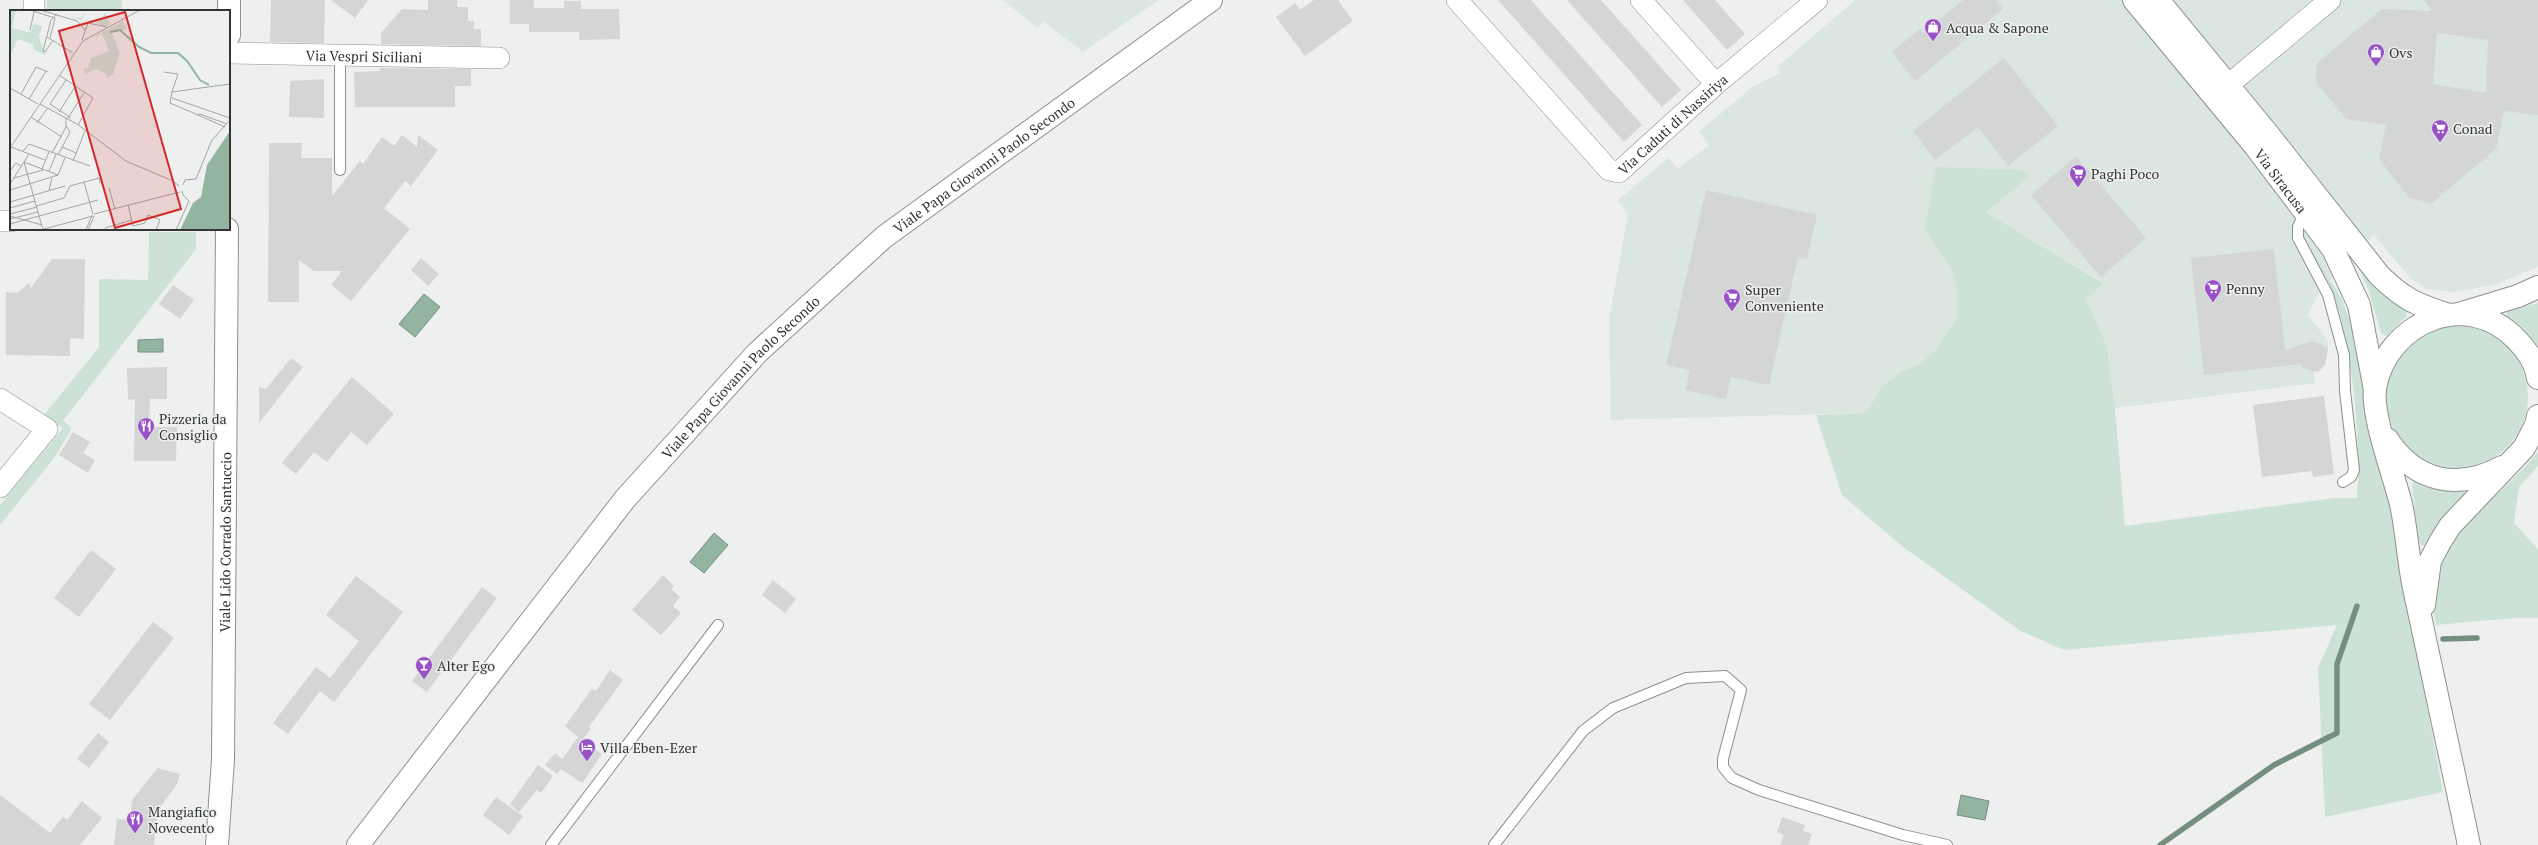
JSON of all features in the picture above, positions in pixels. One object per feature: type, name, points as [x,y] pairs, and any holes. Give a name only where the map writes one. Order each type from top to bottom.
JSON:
[{"type":"main road","name":"Viale Papa Giovanni Paolo Secondo","points":[[358,845],[624,499],[757,353],[884,238],[1211,0]]},
{"type":"main road","name":"Via Siracusa","points":[[2134,0],[2255,146],[2334,249],[2359,305],[2375,390]]},
{"type":"main road","name":"Via Siracusa","points":[[2158,0],[2227,86],[2268,134],[2379,275],[2398,294],[2421,306],[2453,314]]},
{"type":"main road","name":"Viale Lido Corrado Santuccio","points":[[223,760],[227,230]]},
{"type":"main road","points":[[2469,845],[2422,618],[2414,588],[2401,506],[2376,412],[2375,390],[2383,362],[2399,339],[2422,322],[2518,296],[2538,287]]},
{"type":"main road","points":[[2453,314],[2484,318],[2508,330],[2526,349],[2538,378]]},
{"type":"main road","points":[[2422,618],[2430,561],[2440,542],[2450,526],[2506,465],[2524,448],[2536,425],[2538,416]]},
{"type":"main road","points":[[2382,433],[2396,453],[2410,465],[2437,478],[2461,481],[2484,477],[2506,465]]},
{"type":"main road","points":[[217,845],[223,760]]},
{"type":"main road","points":[[223,760],[231,845]]},
{"type":"street","name":"Via Caduti di Nassiriya","points":[[1457,0],[1608,170],[1614,172],[1619,172],[1716,84],[1817,0]]},
{"type":"street","points":[[1641,0],[1716,84]]},
{"type":"street","points":[[2227,86],[2330,0]]},
{"type":"street","name":"Via Vespri Siciliani","points":[[230,53],[499,58]]},
{"type":"street","points":[[0,399],[47,429],[0,487]]},
{"type":"lane","points":[[340,55],[340,170]]},
{"type":"lane","points":[[2305,211],[2298,227],[2298,238],[2328,295],[2344,355],[2345,391],[2354,470],[2351,478],[2343,482]]},
{"type":"lane","points":[[551,845],[718,625]]},
{"type":"lane","points":[[1494,845],[1583,731],[1612,708],[1686,678],[1725,676],[1741,690],[1723,759],[1723,767],[1732,778],[1759,790],[1903,835],[1947,845]]},
{"type":"lane","points":[[558,845],[605,784],[600,781]]},
{"type":"shaded area","points":[[47,0],[122,0],[122,10],[46,10]]},
{"type":"shaded area","points":[[1003,0],[1159,0],[1083,52],[1044,22],[1038,28]]},
{"type":"shaded area","points":[[1855,0],[2538,0],[2538,267],[2494,285],[2452,292],[2427,289],[2411,279],[2374,235],[2321,289],[2308,315],[2328,341],[2328,349],[2320,343],[2312,341],[2304,344],[2298,351],[2298,362],[2304,369],[2314,371],[2315,383],[2115,408],[2107,346],[2086,299],[2103,282],[1986,212],[2030,176],[1931,204],[1925,227],[1933,243],[1951,268],[1958,294],[1957,316],[1937,348],[1920,364],[1900,372],[1882,387],[1866,413],[1611,420],[1609,320],[1628,215],[1618,200],[1668,158],[1678,169],[1709,145],[1699,132],[1752,87],[1780,73],[1778,66]]},
{"type":"shaded area","points":[[1936,167],[2023,170],[2030,176],[1986,212],[2103,283],[2086,299],[2107,346],[2115,408],[2125,526],[2335,498],[2357,498],[2358,447],[2354,394],[2346,341],[2333,292],[2311,248],[2341,298],[2355,333],[2360,357],[2365,414],[2384,474],[2443,792],[2325,817],[2318,668],[2337,625],[2064,650],[2019,630],[1903,547],[1842,495],[1816,415],[1866,413],[1882,387],[1900,372],[1920,364],[1937,348],[1957,316],[1958,294],[1951,268],[1933,243],[1925,227]]},
{"type":"shaded area","points":[[149,232],[196,232],[196,249],[63,421],[72,428],[55,457],[0,525],[0,505],[63,428],[44,415],[99,347],[99,279],[148,280]]},
{"type":"shaded area","points":[[2357,264],[2408,310],[2406,317],[2386,336],[2381,333],[2369,291]]},
{"type":"shaded area","points":[[424,294],[440,307],[415,337],[399,324]]},
{"type":"shaded area","points":[[2538,303],[2538,345],[2520,325],[2506,316],[2507,311]]},
{"type":"shaded area","points":[[2450,326],[2464,326],[2491,334],[2512,352],[2523,370],[2527,383],[2527,411],[2520,431],[2502,452],[2491,460],[2478,465],[2464,468],[2450,468],[2423,460],[2402,442],[2394,431],[2389,418],[2386,404],[2386,390],[2394,363],[2412,342],[2423,334],[2436,329]]},
{"type":"shaded area","points":[[163,339],[163,352],[138,352],[138,340]]},
{"type":"shaded area","points":[[2538,452],[2538,466],[2519,487],[2514,523],[2538,549],[2538,618],[2513,618],[2436,625],[2432,604],[2433,593],[2443,560],[2453,542],[2465,526],[2524,468]]},
{"type":"shaded area","points":[[2413,480],[2435,489],[2465,491],[2466,494],[2443,517],[2426,546],[2421,545],[2418,538],[2412,485]]},
{"type":"shaded area","points":[[714,533],[728,545],[704,573],[690,562]]},
{"type":"shaded area","points":[[1961,795],[1989,801],[1985,820],[1957,815]]},
{"type":"building","points":[[271,0],[325,0],[324,43],[270,42]]},
{"type":"building","points":[[331,0],[368,0],[355,18]]},
{"type":"building","points":[[428,0],[457,0],[457,7],[468,7],[468,21],[474,21],[474,29],[481,29],[481,46],[381,44],[381,33],[402,9],[428,10]]},
{"type":"building","points":[[510,0],[534,0],[534,8],[564,8],[564,1],[581,1],[581,9],[619,9],[620,39],[579,40],[579,32],[529,32],[529,24],[510,24]]},
{"type":"building","points":[[1314,0],[1338,0],[1353,21],[1305,56],[1276,17],[1295,3],[1300,10]]},
{"type":"building","points":[[1498,0],[1531,0],[1642,125],[1624,142]]},
{"type":"building","points":[[1567,0],[1601,0],[1681,90],[1662,107]]},
{"type":"building","points":[[1683,0],[1715,0],[1745,34],[1727,50]]},
{"type":"building","name":"Acqua & Sapone","points":[[1963,0],[1996,0],[2003,9],[1915,81],[1892,52],[1920,29],[1923,32]]},
{"type":"building","points":[[2424,0],[2538,0],[2538,115],[2504,111],[2496,149],[2432,203],[2409,198],[2379,159],[2386,125],[2346,119],[2316,82],[2317,63],[2382,9],[2432,11]],"holes":[[[2437,33],[2488,40],[2486,93],[2433,84]]]},
{"type":"building","points":[[2004,58],[2058,126],[2008,166],[1978,127],[1935,160],[1913,131]]},
{"type":"building","points":[[380,68],[471,69],[471,86],[455,86],[455,107],[355,107],[354,72],[380,71]]},
{"type":"building","points":[[324,79],[324,118],[289,117],[290,81]]},
{"type":"building","points":[[402,135],[417,147],[418,135],[438,150],[411,186],[405,181],[384,208],[410,229],[351,301],[331,285],[342,271],[314,271],[299,260],[299,302],[268,302],[269,143],[302,143],[301,158],[332,158],[332,196],[360,161],[363,164],[382,137],[394,146]]},
{"type":"building","points":[[2076,156],[2146,238],[2101,277],[2031,195]]},
{"type":"building","name":"Super Conveniente","points":[[1706,190],[1817,215],[1807,259],[1798,257],[1769,385],[1731,377],[1726,399],[1685,390],[1690,370],[1666,365]]},
{"type":"building","points":[[2274,249],[2285,350],[2312,341],[2320,343],[2328,349],[2325,365],[2318,372],[2304,369],[2300,364],[2204,375],[2191,258]]},
{"type":"building","points":[[421,258],[439,274],[428,286],[411,270]]},
{"type":"building","points":[[52,259],[85,259],[84,339],[70,338],[70,356],[6,355],[6,292],[17,293],[29,283],[31,288]]},
{"type":"building","points":[[173,285],[194,300],[180,319],[159,304]]},
{"type":"building","points":[[291,358],[303,367],[259,423],[259,387],[266,389]]},
{"type":"building","points":[[167,367],[167,399],[150,399],[149,427],[177,427],[176,461],[134,461],[135,399],[128,400],[127,368]]},
{"type":"building","points":[[352,377],[394,414],[367,445],[351,432],[327,462],[314,452],[296,474],[282,463]]},
{"type":"building","points":[[2324,396],[2334,474],[2313,477],[2312,471],[2262,477],[2253,405]]},
{"type":"building","points":[[73,432],[90,442],[83,453],[95,460],[88,473],[59,455]]},
{"type":"building","points":[[91,550],[116,569],[79,617],[54,598]]},
{"type":"building","points":[[663,575],[674,586],[671,589],[680,597],[673,606],[681,613],[661,635],[632,610]]},
{"type":"building","points":[[356,576],[403,612],[334,702],[320,691],[288,734],[273,723],[316,667],[330,678],[359,641],[326,615]]},
{"type":"building","points":[[773,580],[796,599],[785,613],[762,595]]},
{"type":"building","points":[[482,587],[497,598],[427,692],[412,681]]},
{"type":"building","points":[[153,622],[174,638],[110,720],[89,704]]},
{"type":"building","points":[[610,670],[623,680],[589,727],[591,729],[582,740],[565,726],[592,689],[596,691]]},
{"type":"building","points":[[98,733],[109,742],[89,768],[77,759]]},
{"type":"building","points":[[578,737],[602,754],[582,783],[561,769],[557,774],[545,765],[555,753],[562,759]]},
{"type":"building","points":[[538,765],[553,776],[541,793],[537,790],[519,812],[510,804]]},
{"type":"building","points":[[158,768],[180,774],[177,784],[158,810],[154,845],[114,845],[117,819],[130,820],[132,800]]},
{"type":"building","points":[[0,795],[50,833],[63,817],[67,820],[82,801],[102,818],[80,845],[0,845]]},
{"type":"building","points":[[496,797],[523,816],[509,835],[483,815]]},
{"type":"building","points":[[1782,817],[1805,825],[1803,831],[1812,834],[1808,845],[1780,845],[1784,835],[1777,832]]},
{"type":"waterway","points":[[2160,845],[2274,765],[2337,733],[2337,664],[2357,606]]},
{"type":"waterway","points":[[2443,639],[2477,638]]},
{"type":"place","name":"Acqua & Sapone","points":[[1933,42]]},
{"type":"place","name":"Ovs","points":[[2376,67]]},
{"type":"place","name":"Conad","points":[[2440,143]]},
{"type":"place","name":"Paghi Poco","points":[[2078,188]]},
{"type":"place","name":"Penny","points":[[2213,303]]},
{"type":"place","name":"Super Conveniente","points":[[1732,312]]},
{"type":"place","name":"Pizzeria da Consiglio","points":[[146,441]]},
{"type":"place","name":"Alter Ego","points":[[424,680]]},
{"type":"place","name":"Villa Eben-Ezer","points":[[587,762]]},
{"type":"place","name":"Mangiafico Novecento","points":[[135,834]]}]
